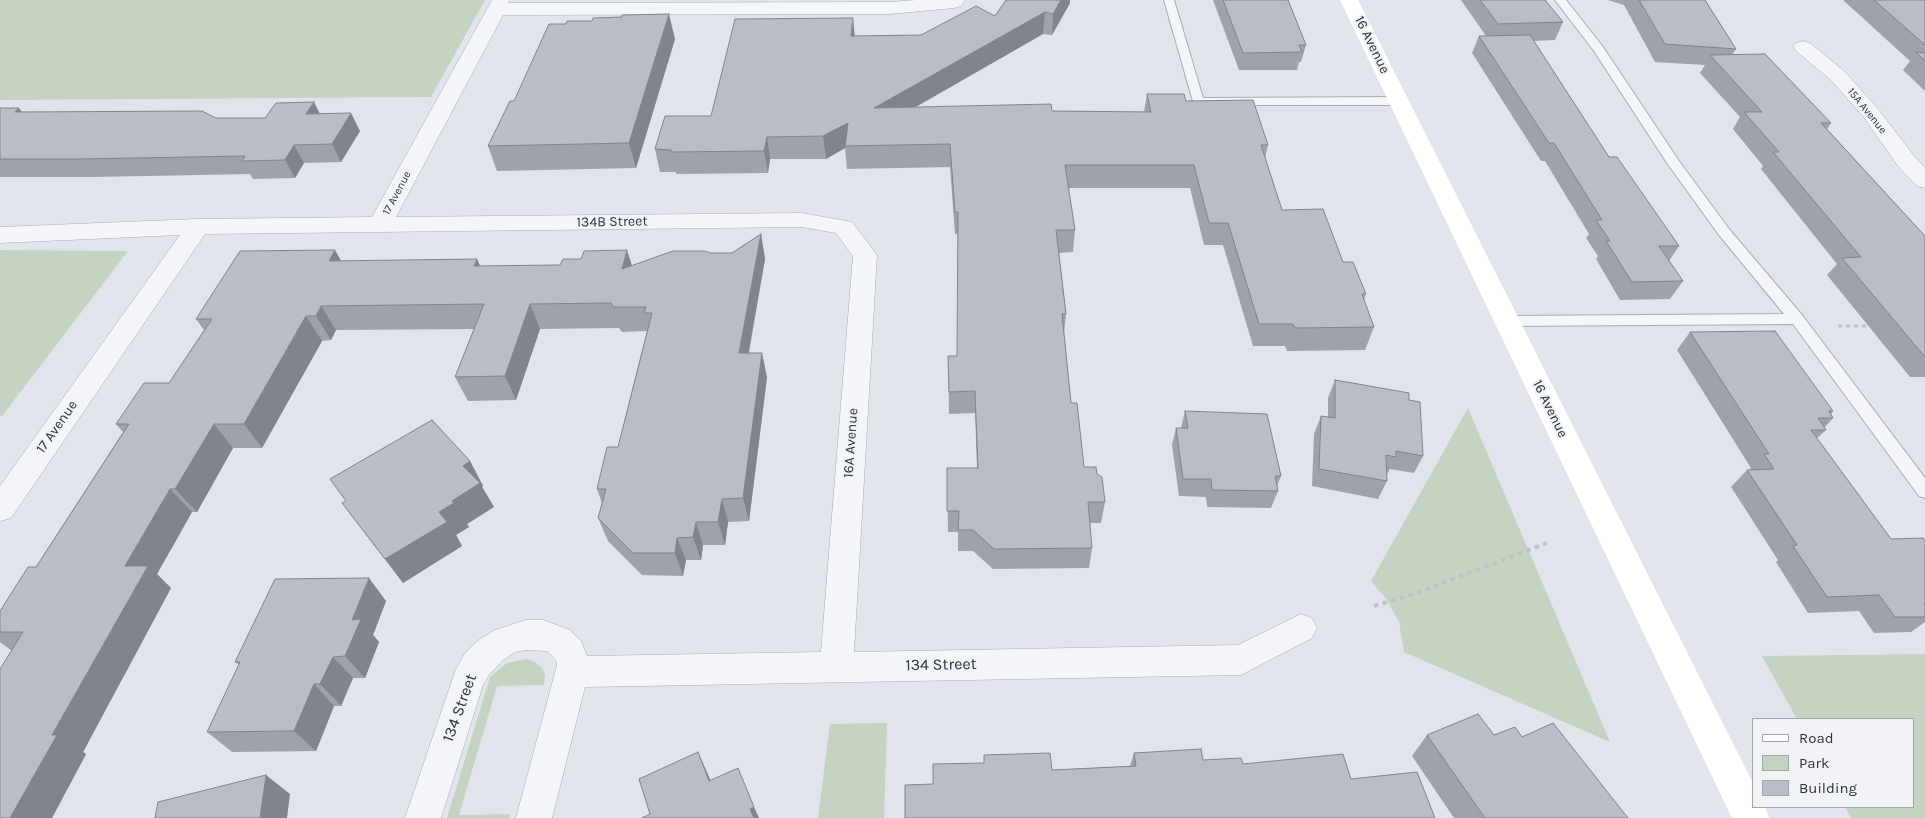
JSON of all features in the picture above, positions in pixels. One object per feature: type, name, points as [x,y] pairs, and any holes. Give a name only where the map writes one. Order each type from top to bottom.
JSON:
[{"type":"main road","name":"16 Avenue","points":[[1349,0],[1751,818]]},
{"type":"street","points":[[498,4],[890,8],[955,1]]},
{"type":"street","name":"17 Avenue","points":[[0,235],[198,227],[380,225],[498,4]]},
{"type":"street","name":"15A Avenue","points":[[1803,48],[1838,76],[1870,112],[1906,161],[1925,181]]},
{"type":"street","name":"134B Street","points":[[380,225],[802,220],[844,227]]},
{"type":"street","name":"17 Avenue","points":[[0,509],[10,476],[198,227]]},
{"type":"street","name":"16A Avenue","points":[[836,667],[865,255],[844,227]]},
{"type":"street","name":"134 Street","points":[[424,818],[468,680],[477,664],[484,657],[507,640],[526,635],[543,635],[558,640],[568,651],[574,665],[573,672],[1241,660],[1301,628]]},
{"type":"street","points":[[534,818],[573,672]]},
{"type":"lane","points":[[1169,0],[1198,102],[1399,101]]},
{"type":"lane","points":[[1560,0],[1598,49],[1674,163],[1724,232],[1797,318],[1925,491]]},
{"type":"lane","points":[[1507,321],[1797,318]]},
{"type":"path","points":[[1828,327],[1877,326]]},
{"type":"path","points":[[1374,606],[1414,594],[1547,543]]},
{"type":"green space","points":[[0,0],[485,0],[431,97],[0,100]]},
{"type":"green space","points":[[0,250],[128,251],[2,416],[0,415]]},
{"type":"green space","points":[[1468,408],[1610,742],[1404,652],[1399,622],[1387,600],[1371,581]]},
{"type":"green space","points":[[1925,654],[1925,818],[1851,818],[1846,808],[1915,808],[1915,718],[1796,718],[1762,656]]},
{"type":"green space","points":[[527,659],[535,662],[542,668],[545,675],[544,685],[497,686],[459,815],[510,814],[509,818],[447,818],[490,677],[507,663]]},
{"type":"green space","points":[[887,723],[884,818],[818,818],[830,724]]},
{"type":"building","points":[[1006,0],[1061,0],[1053,14],[1045,12],[874,108],[1051,104],[1052,111],[1151,112],[1147,94],[1184,94],[1186,101],[1253,100],[1268,145],[1261,145],[1282,210],[1323,209],[1343,262],[1353,262],[1366,294],[1362,294],[1374,327],[1295,328],[1293,324],[1259,324],[1228,223],[1209,223],[1194,165],[1065,165],[1075,230],[1056,230],[1066,314],[1062,314],[1071,403],[1077,403],[1084,467],[1096,467],[1097,474],[1102,477],[1105,502],[1088,502],[1092,548],[994,549],[973,530],[958,530],[959,511],[947,511],[947,468],[978,468],[975,391],[949,392],[948,356],[957,356],[958,212],[955,212],[950,144],[845,146],[848,123],[823,136],[767,137],[764,151],[671,152],[671,150],[655,149],[665,116],[711,116],[735,19],[853,18],[851,36],[921,35],[976,6],[995,16]]},
{"type":"building","points":[[1223,0],[1288,0],[1306,45],[1299,45],[1302,52],[1243,53]]},
{"type":"building","points":[[1480,0],[1545,0],[1563,22],[1498,24]]},
{"type":"building","points":[[1639,0],[1705,0],[1736,49],[1665,44]]},
{"type":"building","points":[[1874,0],[1925,0],[1925,45]]},
{"type":"building","points":[[669,14],[629,143],[488,146],[510,101],[514,101],[549,24],[566,24],[567,21],[592,21],[593,18],[622,17],[622,15]]},
{"type":"building","points":[[1530,35],[1609,157],[1617,157],[1679,246],[1659,246],[1683,281],[1632,282],[1606,241],[1610,241],[1596,220],[1602,220],[1554,143],[1549,143],[1479,36]]},
{"type":"building","points":[[1916,52],[1925,53],[1925,61]]},
{"type":"building","points":[[1765,54],[1831,123],[1821,123],[1925,236],[1925,357],[1842,258],[1861,257],[1773,152],[1779,152],[1744,112],[1762,112],[1710,55]]},
{"type":"building","points":[[314,102],[306,114],[351,113],[332,144],[294,145],[285,160],[242,161],[245,156],[0,159],[0,108],[19,108],[15,112],[202,111],[216,118],[265,118],[276,103]]},
{"type":"building","points":[[761,234],[739,353],[762,353],[743,498],[722,499],[718,522],[696,522],[693,537],[677,538],[675,553],[633,553],[598,518],[606,489],[597,489],[607,447],[618,447],[652,313],[644,313],[646,307],[613,307],[611,303],[530,304],[505,376],[455,377],[484,304],[321,306],[316,316],[306,316],[244,424],[214,424],[175,489],[170,489],[125,566],[148,566],[52,735],[57,735],[10,818],[0,818],[0,669],[23,632],[0,632],[0,611],[28,567],[36,567],[129,424],[116,424],[144,383],[169,383],[212,319],[196,319],[240,251],[335,250],[329,261],[477,259],[474,266],[560,265],[563,259],[581,259],[584,251],[627,250],[622,269],[673,251],[732,253]]},
{"type":"building","points":[[1775,331],[1833,411],[1829,411],[1833,418],[1818,418],[1826,430],[1811,430],[1891,539],[1923,538],[1925,541],[1925,617],[1895,617],[1879,595],[1827,597],[1793,546],[1797,545],[1747,470],[1774,469],[1764,454],[1769,454],[1690,332]]},
{"type":"building","points":[[1335,380],[1409,393],[1409,400],[1420,402],[1423,456],[1396,451],[1396,457],[1386,455],[1387,481],[1319,469],[1321,416],[1335,418]]},
{"type":"building","points":[[1185,411],[1267,414],[1281,476],[1275,476],[1278,491],[1212,490],[1211,479],[1183,479],[1176,428],[1188,428]]},
{"type":"building","points":[[432,420],[470,461],[463,466],[480,483],[439,512],[447,522],[385,559],[342,503],[346,501],[330,479]]},
{"type":"building","points":[[369,578],[352,620],[361,619],[345,656],[333,657],[320,684],[314,684],[294,731],[207,732],[240,662],[235,662],[275,579]]},
{"type":"building","points":[[1478,714],[1494,735],[1515,727],[1522,737],[1553,723],[1628,818],[1485,818],[1427,735]]},
{"type":"building","points":[[1201,749],[1203,760],[1241,758],[1243,764],[1343,754],[1351,779],[1417,772],[1435,818],[905,818],[905,785],[933,784],[933,764],[984,763],[984,755],[1050,753],[1052,770],[1136,766],[1134,753]]},
{"type":"building","points":[[698,752],[709,781],[738,768],[754,807],[750,809],[754,818],[642,818],[650,814],[639,779]]},
{"type":"building","points":[[266,775],[260,818],[155,818],[158,802]]}]
